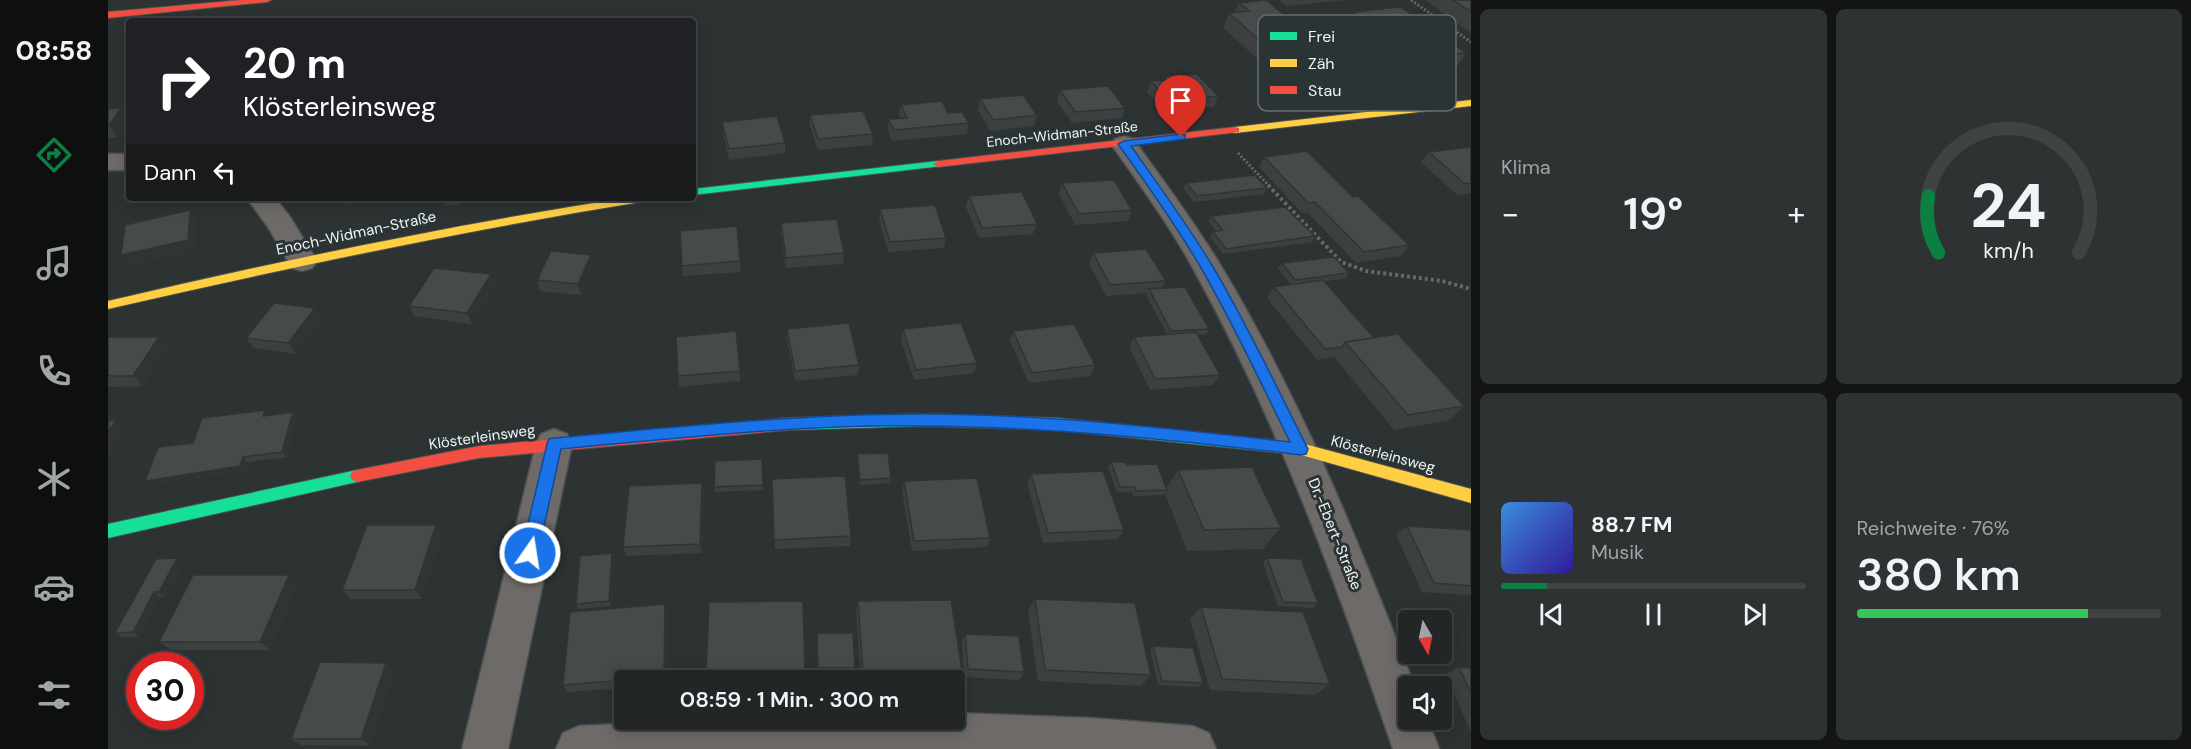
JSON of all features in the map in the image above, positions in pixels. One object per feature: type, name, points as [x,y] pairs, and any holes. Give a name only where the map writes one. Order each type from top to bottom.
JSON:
[{"type":"street","points":[[108,15],[267,0]]},
{"type":"street","name":"Enoch-Widman-Straße","points":[[1456,105],[1471,103]]},
{"type":"street","name":"Enoch-Widman-Straße","points":[[696,192],[1403,111]]},
{"type":"street","name":"Dr.-Ebert-Straße","points":[[1124,144],[1175,215],[1207,268],[1301,449],[1364,603],[1416,749]]},
{"type":"street","points":[[108,162],[126,162]]},
{"type":"street","points":[[263,201],[280,223],[302,261]]},
{"type":"street","name":"Enoch-Widman-Straße","points":[[108,304],[472,226],[628,201]]},
{"type":"street","name":"Klösterleinsweg","points":[[108,531],[381,471],[479,452],[769,424],[923,420],[1056,424],[1192,436],[1301,449],[1471,496]]},
{"type":"street","points":[[484,749],[554,444]]},
{"type":"street","points":[[579,749],[883,733],[1091,741],[1193,749]]},
{"type":"path","points":[[1411,0],[1432,15]]},
{"type":"path","points":[[1456,32],[1471,42]]},
{"type":"path","points":[[1255,171],[1341,262],[1366,271],[1442,281],[1471,289]]},
{"type":"building","points":[[1266,0],[1284,15],[1258,15],[1258,39],[1229,13],[1249,11],[1239,3]]},
{"type":"building","points":[[1453,0],[1471,0],[1471,12]]},
{"type":"building","points":[[1401,7],[1412,15],[1357,15],[1353,12]]},
{"type":"building","points":[[1456,46],[1466,53],[1456,54]]},
{"type":"building","points":[[1197,74],[1218,96],[1185,100],[1183,97],[1166,98],[1151,81],[1167,80],[1164,76]]},
{"type":"building","points":[[1108,86],[1125,108],[1075,112],[1060,90]]},
{"type":"building","points":[[1023,95],[1037,115],[993,120],[980,99]]},
{"type":"building","points":[[942,101],[948,113],[962,112],[969,123],[894,130],[889,119],[907,118],[901,105]]},
{"type":"building","points":[[121,108],[109,126],[108,126],[108,109]]},
{"type":"building","points":[[863,111],[873,134],[818,139],[810,115]]},
{"type":"building","points":[[777,116],[785,143],[729,149],[722,122]]},
{"type":"building","points":[[1471,147],[1471,183],[1465,184],[1429,152]]},
{"type":"building","points":[[1307,151],[1353,197],[1358,196],[1409,245],[1364,252],[1315,202],[1308,203],[1264,157]]},
{"type":"building","points":[[1255,175],[1267,188],[1197,196],[1186,183]]},
{"type":"building","points":[[1114,180],[1132,210],[1079,214],[1062,183]]},
{"type":"building","points":[[1022,192],[1037,224],[982,228],[969,196]]},
{"type":"building","points":[[935,205],[946,238],[890,242],[880,209]]},
{"type":"building","points":[[1285,207],[1315,236],[1226,249],[1213,232],[1223,230],[1211,216]]},
{"type":"building","points":[[190,210],[188,240],[121,255],[125,225]]},
{"type":"building","points":[[837,219],[844,253],[786,258],[781,223]]},
{"type":"building","points":[[737,226],[740,261],[682,266],[680,231]]},
{"type":"building","points":[[1146,249],[1166,281],[1110,285],[1093,253]]},
{"type":"building","points":[[551,251],[591,255],[578,284],[537,280]]},
{"type":"building","points":[[1334,257],[1349,273],[1295,280],[1282,263]]},
{"type":"building","points":[[434,268],[491,274],[467,313],[409,306]]},
{"type":"building","points":[[1323,280],[1374,338],[1345,342],[1342,347],[1325,349],[1274,287]]},
{"type":"building","points":[[1185,287],[1209,329],[1171,331],[1149,289]]},
{"type":"building","points":[[274,303],[315,308],[288,343],[246,338]]},
{"type":"building","points":[[849,323],[859,365],[795,371],[787,329]]},
{"type":"building","points":[[961,323],[977,363],[916,370],[903,329]]},
{"type":"building","points":[[1074,324],[1095,365],[1032,373],[1013,331]]},
{"type":"building","points":[[736,331],[740,371],[678,376],[676,337]]},
{"type":"building","points":[[1196,332],[1220,375],[1155,379],[1134,337]]},
{"type":"building","points":[[1398,334],[1464,406],[1408,415],[1345,342]]},
{"type":"building","points":[[108,337],[159,337],[133,376],[108,376]]},
{"type":"building","points":[[265,410],[263,416],[293,412],[282,452],[243,457],[240,466],[145,481],[158,447],[193,443],[202,418]]},
{"type":"building","points":[[108,420],[116,421],[108,432]]},
{"type":"building","points":[[888,453],[891,478],[860,480],[857,454]]},
{"type":"building","points":[[762,459],[763,485],[714,487],[715,461]]},
{"type":"building","points":[[1111,462],[1125,462],[1127,465],[1157,464],[1167,490],[1136,491],[1135,487],[1120,487]]},
{"type":"building","points":[[1252,467],[1281,528],[1204,530],[1178,470]]},
{"type":"building","points":[[1103,471],[1124,530],[1048,533],[1031,474]]},
{"type":"building","points":[[845,476],[851,536],[774,540],[772,479]]},
{"type":"building","points":[[977,478],[990,538],[914,541],[904,481]]},
{"type":"building","points":[[702,483],[700,544],[623,547],[629,486]]},
{"type":"building","points":[[367,525],[436,525],[415,590],[342,590]]},
{"type":"building","points":[[1407,526],[1471,530],[1471,586],[1434,583]]},
{"type":"building","points":[[612,553],[609,601],[576,604],[580,556]]},
{"type":"building","points":[[177,558],[159,592],[154,592],[133,632],[115,633],[156,559]]},
{"type":"building","points":[[1267,558],[1301,559],[1318,603],[1283,602]]},
{"type":"building","points":[[193,575],[289,575],[260,642],[159,642]]},
{"type":"building","points":[[1035,599],[1135,603],[1151,675],[1045,670]]},
{"type":"building","points":[[951,600],[962,670],[863,670],[858,601]]},
{"type":"building","points":[[803,601],[805,670],[706,670],[709,602]]},
{"type":"building","points":[[665,604],[664,670],[614,670],[614,681],[563,685],[570,612]]},
{"type":"building","points":[[1201,607],[1303,612],[1330,684],[1222,679]]},
{"type":"building","points":[[817,633],[853,633],[855,668],[818,668]]},
{"type":"building","points":[[965,634],[1019,636],[1024,672],[968,669]]},
{"type":"building","points":[[1153,646],[1193,648],[1203,683],[1162,681]]},
{"type":"building","points":[[320,662],[386,663],[361,739],[291,739]]},
{"type":"building","points":[[1459,667],[1471,668],[1471,694]]},
{"type":"traffic: fast","points":[[696,192],[938,164]]},
{"type":"traffic: fast","points":[[788,424],[923,420],[1056,424],[1263,445]]},
{"type":"traffic: fast","points":[[108,531],[357,476]]},
{"type":"traffic: slow","points":[[1456,105],[1471,103]]},
{"type":"traffic: slow","points":[[1235,130],[1401,111]]},
{"type":"traffic: slow","points":[[108,305],[376,246],[511,220],[628,201]]},
{"type":"traffic: slow","points":[[1263,445],[1301,449],[1471,496]]},
{"type":"traffic: jam","points":[[108,15],[267,0]]},
{"type":"traffic: jam","points":[[938,164],[1235,130]]},
{"type":"traffic: jam","points":[[357,476],[479,452],[788,424]]},
{"type":"route","points":[[530,553],[554,444],[769,424],[923,420],[1056,424],[1192,436],[1301,449],[1207,268],[1175,215],[1124,144],[1181,137]]}]
